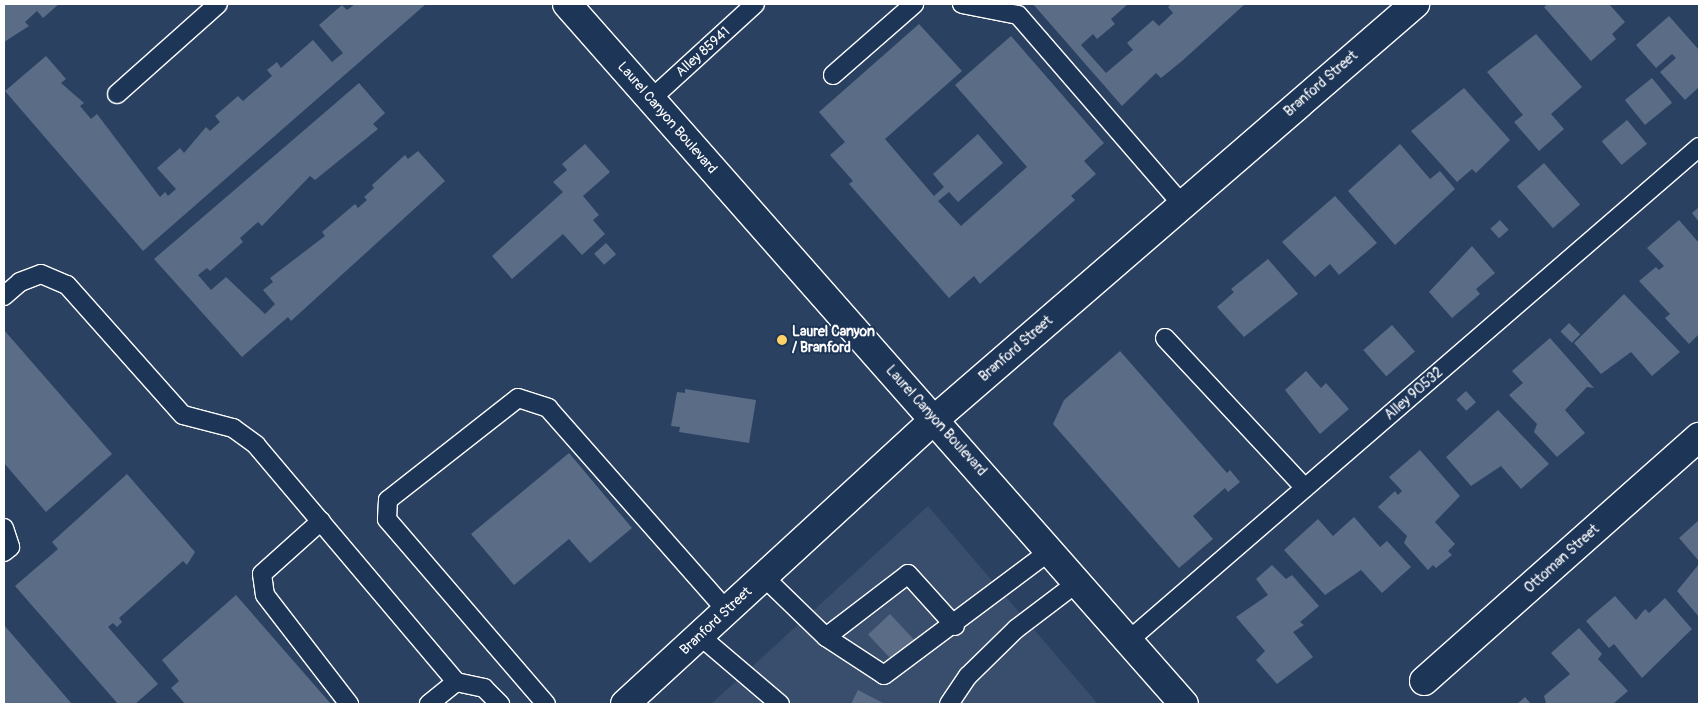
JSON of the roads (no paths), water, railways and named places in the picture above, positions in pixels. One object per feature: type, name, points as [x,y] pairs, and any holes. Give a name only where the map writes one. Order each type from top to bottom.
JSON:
[{"type":"main road","name":"Laurel Canyon Boulevard","points":[[567,4],[650,100],[935,419],[1184,704]]},
{"type":"main road","name":"Branford Street","points":[[625,704],[935,419],[1414,4]]},
{"type":"main road","name":"Ottoman Street","points":[[1424,681],[1699,437]]},
{"type":"lane","points":[[117,94],[218,4]]},
{"type":"lane","name":"Alley 85941","points":[[650,100],[755,4]]},
{"type":"lane","points":[[833,75],[914,4]]},
{"type":"lane","points":[[962,4],[1018,15],[1182,204]]},
{"type":"lane","name":"Alley 90532","points":[[1128,640],[1699,147]]},
{"type":"lane","points":[[4,296],[20,282],[41,274],[67,285],[184,415],[233,428],[256,445],[456,682],[484,688],[500,704]]},
{"type":"lane","points":[[1165,338],[1305,488]]},
{"type":"lane","points":[[546,704],[387,519],[388,500],[518,398],[548,408],[727,611]]},
{"type":"lane","points":[[321,521],[262,574],[265,595],[349,704]]},
{"type":"lane","points":[[4,528],[10,547],[4,552]]},
{"type":"lane","points":[[764,577],[826,637],[884,675],[954,626],[1050,551]]},
{"type":"lane","points":[[826,637],[908,574],[954,626]]},
{"type":"lane","points":[[949,704],[968,676],[1016,629],[1078,582]]},
{"type":"lane","points":[[700,636],[780,704]]},
{"type":"lane","points":[[429,704],[456,682]]},
{"type":"place","name":"Laurel Canyon / Branford","points":[[782,340]]}]
